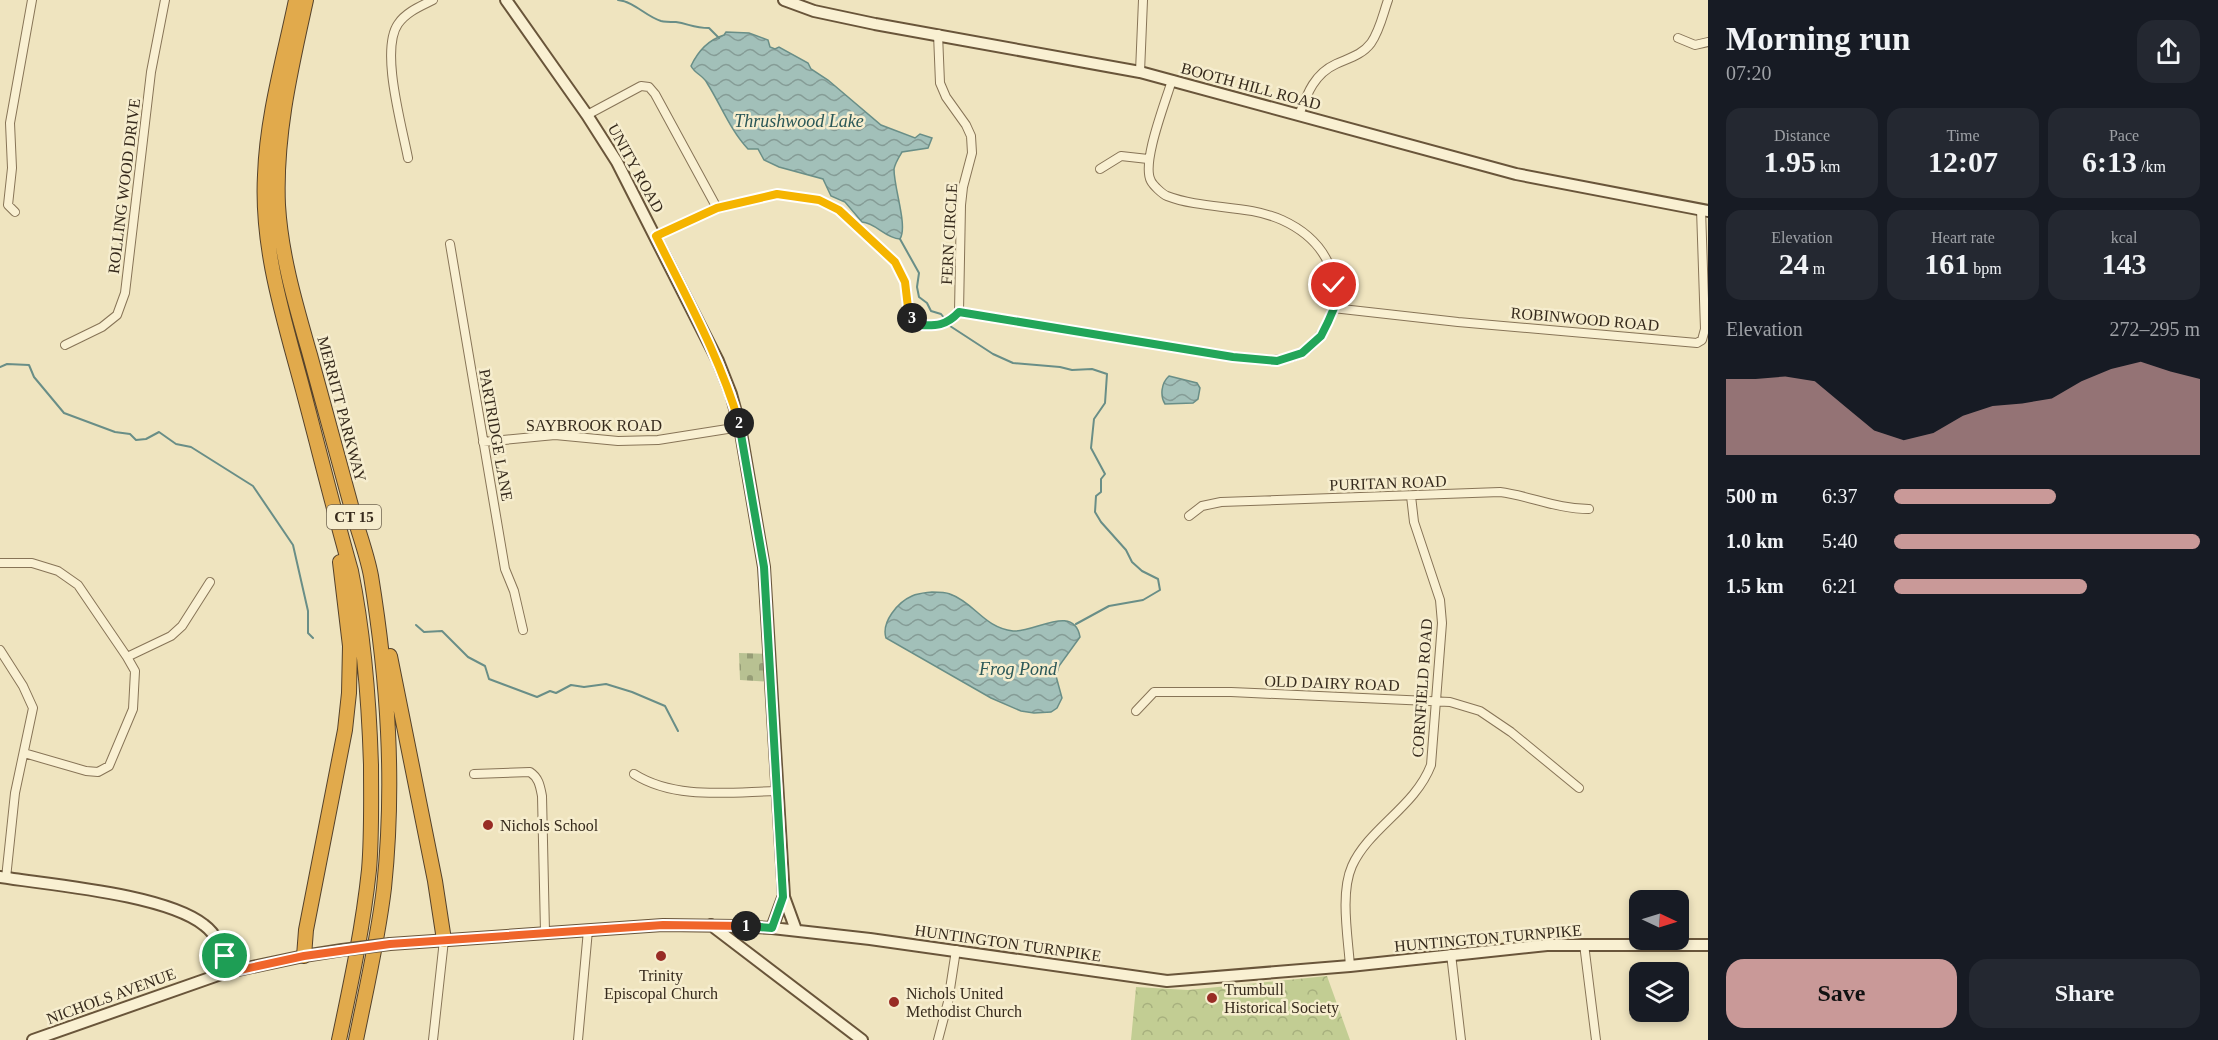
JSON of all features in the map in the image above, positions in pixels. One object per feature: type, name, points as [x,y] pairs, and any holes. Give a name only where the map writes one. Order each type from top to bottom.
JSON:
[{"type":"highway","name":"MERRITT PARKWAY","points":[[296,0],[268,138],[265,177],[266,230],[275,286],[360,612],[370,729],[372,825],[369,868],[362,923],[339,1040]]},
{"type":"highway","name":"MERRITT PARKWAY","points":[[306,0],[281,124],[278,178],[280,223],[284,253],[297,308],[370,572],[386,685],[390,781],[388,845],[377,935],[357,1036]]},
{"type":"highway","points":[[304,956],[306,930],[345,730],[349,693],[350,646],[333,506]]},
{"type":"highway","points":[[370,572],[382,613],[395,677],[435,881],[444,940]]},
{"type":"highway","points":[[331,1040],[337,1018],[349,991]]},
{"type":"main road","name":"UNITY ROAD","points":[[506,0],[587,115],[617,162],[718,361],[731,394],[740,427],[764,567],[783,897],[796,930]]},
{"type":"main road","name":"BOOTH HILL ROAD","points":[[784,0],[814,11],[1140,72],[1516,174],[1704,210]]},
{"type":"main road","points":[[3,877],[130,898],[192,917],[214,935],[231,972]]},
{"type":"main road","name":"UNITY ROAD","points":[[772,928],[783,897]]},
{"type":"main road","name":"HUNTINGTON TURNPIKE","points":[[304,956],[390,944],[545,932],[663,925],[710,925],[796,930],[956,950],[1167,981],[1350,966],[1520,947],[1584,944],[1708,945]]},
{"type":"main road","points":[[710,925],[862,1040]]},
{"type":"main road","name":"NICHOLS AVENUE","points":[[33,1040],[157,995],[231,972],[304,956]]},
{"type":"street","points":[[15,212],[8,205],[12,168],[10,123],[32,0]]},
{"type":"street","name":"ROLLING WOOD DRIVE","points":[[65,345],[102,327],[117,315],[125,293],[151,72],[165,0]]},
{"type":"street","points":[[408,158],[390,60],[392,37],[399,23],[414,10],[433,0]]},
{"type":"street","points":[[1140,72],[1143,0]]},
{"type":"street","points":[[1299,115],[1314,81],[1322,73],[1336,64],[1353,58],[1371,44],[1388,0]]},
{"type":"street","name":"FERN CIRCLE","points":[[938,34],[940,83],[946,97],[971,136],[972,153],[961,205],[959,312]]},
{"type":"street","points":[[1678,38],[1695,45],[1708,42]]},
{"type":"street","points":[[656,236],[717,208],[777,194],[819,200],[839,210],[895,262],[905,282],[909,316],[918,325],[940,326],[959,312],[1233,357],[1277,361],[1302,353],[1321,336],[1334,308],[1331,268],[1317,246],[1304,233],[1284,221],[1260,212],[1198,203],[1165,195],[1150,180],[1148,159],[1172,80]]},
{"type":"street","points":[[587,115],[640,86],[649,87],[656,94],[717,208]]},
{"type":"street","points":[[1100,169],[1121,156],[1148,159]]},
{"type":"street","name":"ROBINWOOD ROAD","points":[[1334,308],[1458,322],[1697,343],[1702,340],[1706,329],[1704,210]]},
{"type":"street","name":"PARTRIDGE LANE","points":[[450,244],[505,569],[514,591],[524,630]]},
{"type":"street","name":"SAYBROOK ROAD","points":[[483,442],[555,435],[618,441],[658,440],[740,427]]},
{"type":"street","name":"PURITAN ROAD","points":[[1189,516],[1202,506],[1221,502],[1500,492],[1520,495],[1569,509],[1589,509]]},
{"type":"street","name":"CORNFIELD ROAD","points":[[1350,966],[1346,889],[1352,866],[1364,847],[1410,799],[1427,777],[1431,765],[1442,623],[1440,600],[1414,522],[1411,496]]},
{"type":"street","points":[[0,563],[32,563],[58,571],[78,585],[135,671],[133,709],[110,766],[98,772],[86,771],[24,753]]},
{"type":"street","points":[[127,657],[171,636],[182,626],[210,582]]},
{"type":"street","points":[[0,651],[23,686],[33,708],[15,794],[3,877]]},
{"type":"street","name":"OLD DAIRY ROAD","points":[[1136,711],[1154,692],[1231,692],[1456,703],[1480,711],[1511,732],[1579,788]]},
{"type":"street","points":[[474,774],[530,772],[539,783],[542,796],[545,932]]},
{"type":"street","points":[[634,774],[649,784],[670,789],[698,792],[777,791]]},
{"type":"street","points":[[578,1040],[588,930]]},
{"type":"street","points":[[434,1040],[444,940]]},
{"type":"street","points":[[1584,944],[1596,1040]]},
{"type":"street","points":[[938,1040],[948,1002],[956,950]]},
{"type":"street","points":[[1451,954],[1461,1040]]},
{"type":"green space","points":[[739,653],[772,654],[773,682],[740,680]]},
{"type":"green space","points":[[1327,976],[1350,1040],[1131,1040],[1136,987],[1188,990]]},
{"type":"water","name":"Thrushwood Lake","points":[[726,32],[749,33],[768,40],[770,47],[775,49],[779,47],[808,63],[811,69],[828,80],[881,125],[915,138],[920,134],[932,138],[928,148],[902,152],[894,169],[902,216],[900,239],[862,222],[845,202],[831,196],[823,179],[779,167],[764,160],[758,149],[748,149],[742,142],[705,80],[691,66],[704,47]]},
{"type":"water","points":[[1169,376],[1197,383],[1200,388],[1198,399],[1193,403],[1165,404],[1162,390]]},
{"type":"water","name":"Frog Pond","points":[[932,592],[948,593],[959,598],[986,620],[1003,629],[1022,630],[1062,621],[1070,622],[1076,627],[1080,637],[1059,666],[1056,676],[1062,698],[1057,708],[1051,712],[1021,711],[991,698],[886,638],[888,619],[901,603],[912,596]]},
{"type":"waterway","points":[[618,0],[630,3],[661,21],[709,28],[719,38]]},
{"type":"waterway","points":[[900,239],[919,273],[917,287],[919,297],[927,303],[931,311],[941,314],[945,319]]},
{"type":"waterway","points":[[950,326],[993,354],[1013,363],[1072,370],[1092,369],[1107,374],[1105,403],[1094,419],[1091,448],[1105,474],[1101,479],[1101,492],[1096,496],[1095,512],[1126,550],[1132,562],[1142,571],[1158,579],[1160,590],[1143,600],[1109,606],[1076,624]]},
{"type":"waterway","points":[[0,367],[7,364],[29,365],[34,377],[64,413],[115,432],[130,434],[136,440],[146,439],[159,432],[176,444],[191,447],[253,486],[293,545],[308,611],[308,633],[313,638]]},
{"type":"waterway","points":[[416,625],[424,632],[442,631],[468,657],[485,666],[489,679],[537,697],[550,691],[556,693],[571,685],[584,687],[606,684],[665,706],[678,731]]},
{"type":"place","name":"Nichols School","points":[[488,825]]},
{"type":"place","name":"Trinity Episcopal Church","points":[[661,956]]},
{"type":"place","name":"Trumbull Historical Society","points":[[1212,998]]},
{"type":"place","name":"Nichols United Methodist Church","points":[[894,1002]]},
{"type":"route","points":[[225,956],[231,972],[304,956],[390,944],[663,925],[772,928],[783,897],[764,567],[740,427],[731,394],[718,361],[656,236],[717,208],[777,194],[800,196],[819,200],[839,210],[895,262],[905,282],[909,316],[918,325],[940,326],[959,312],[1233,357],[1277,361],[1302,353],[1321,336],[1334,308],[1334,285]]}]
